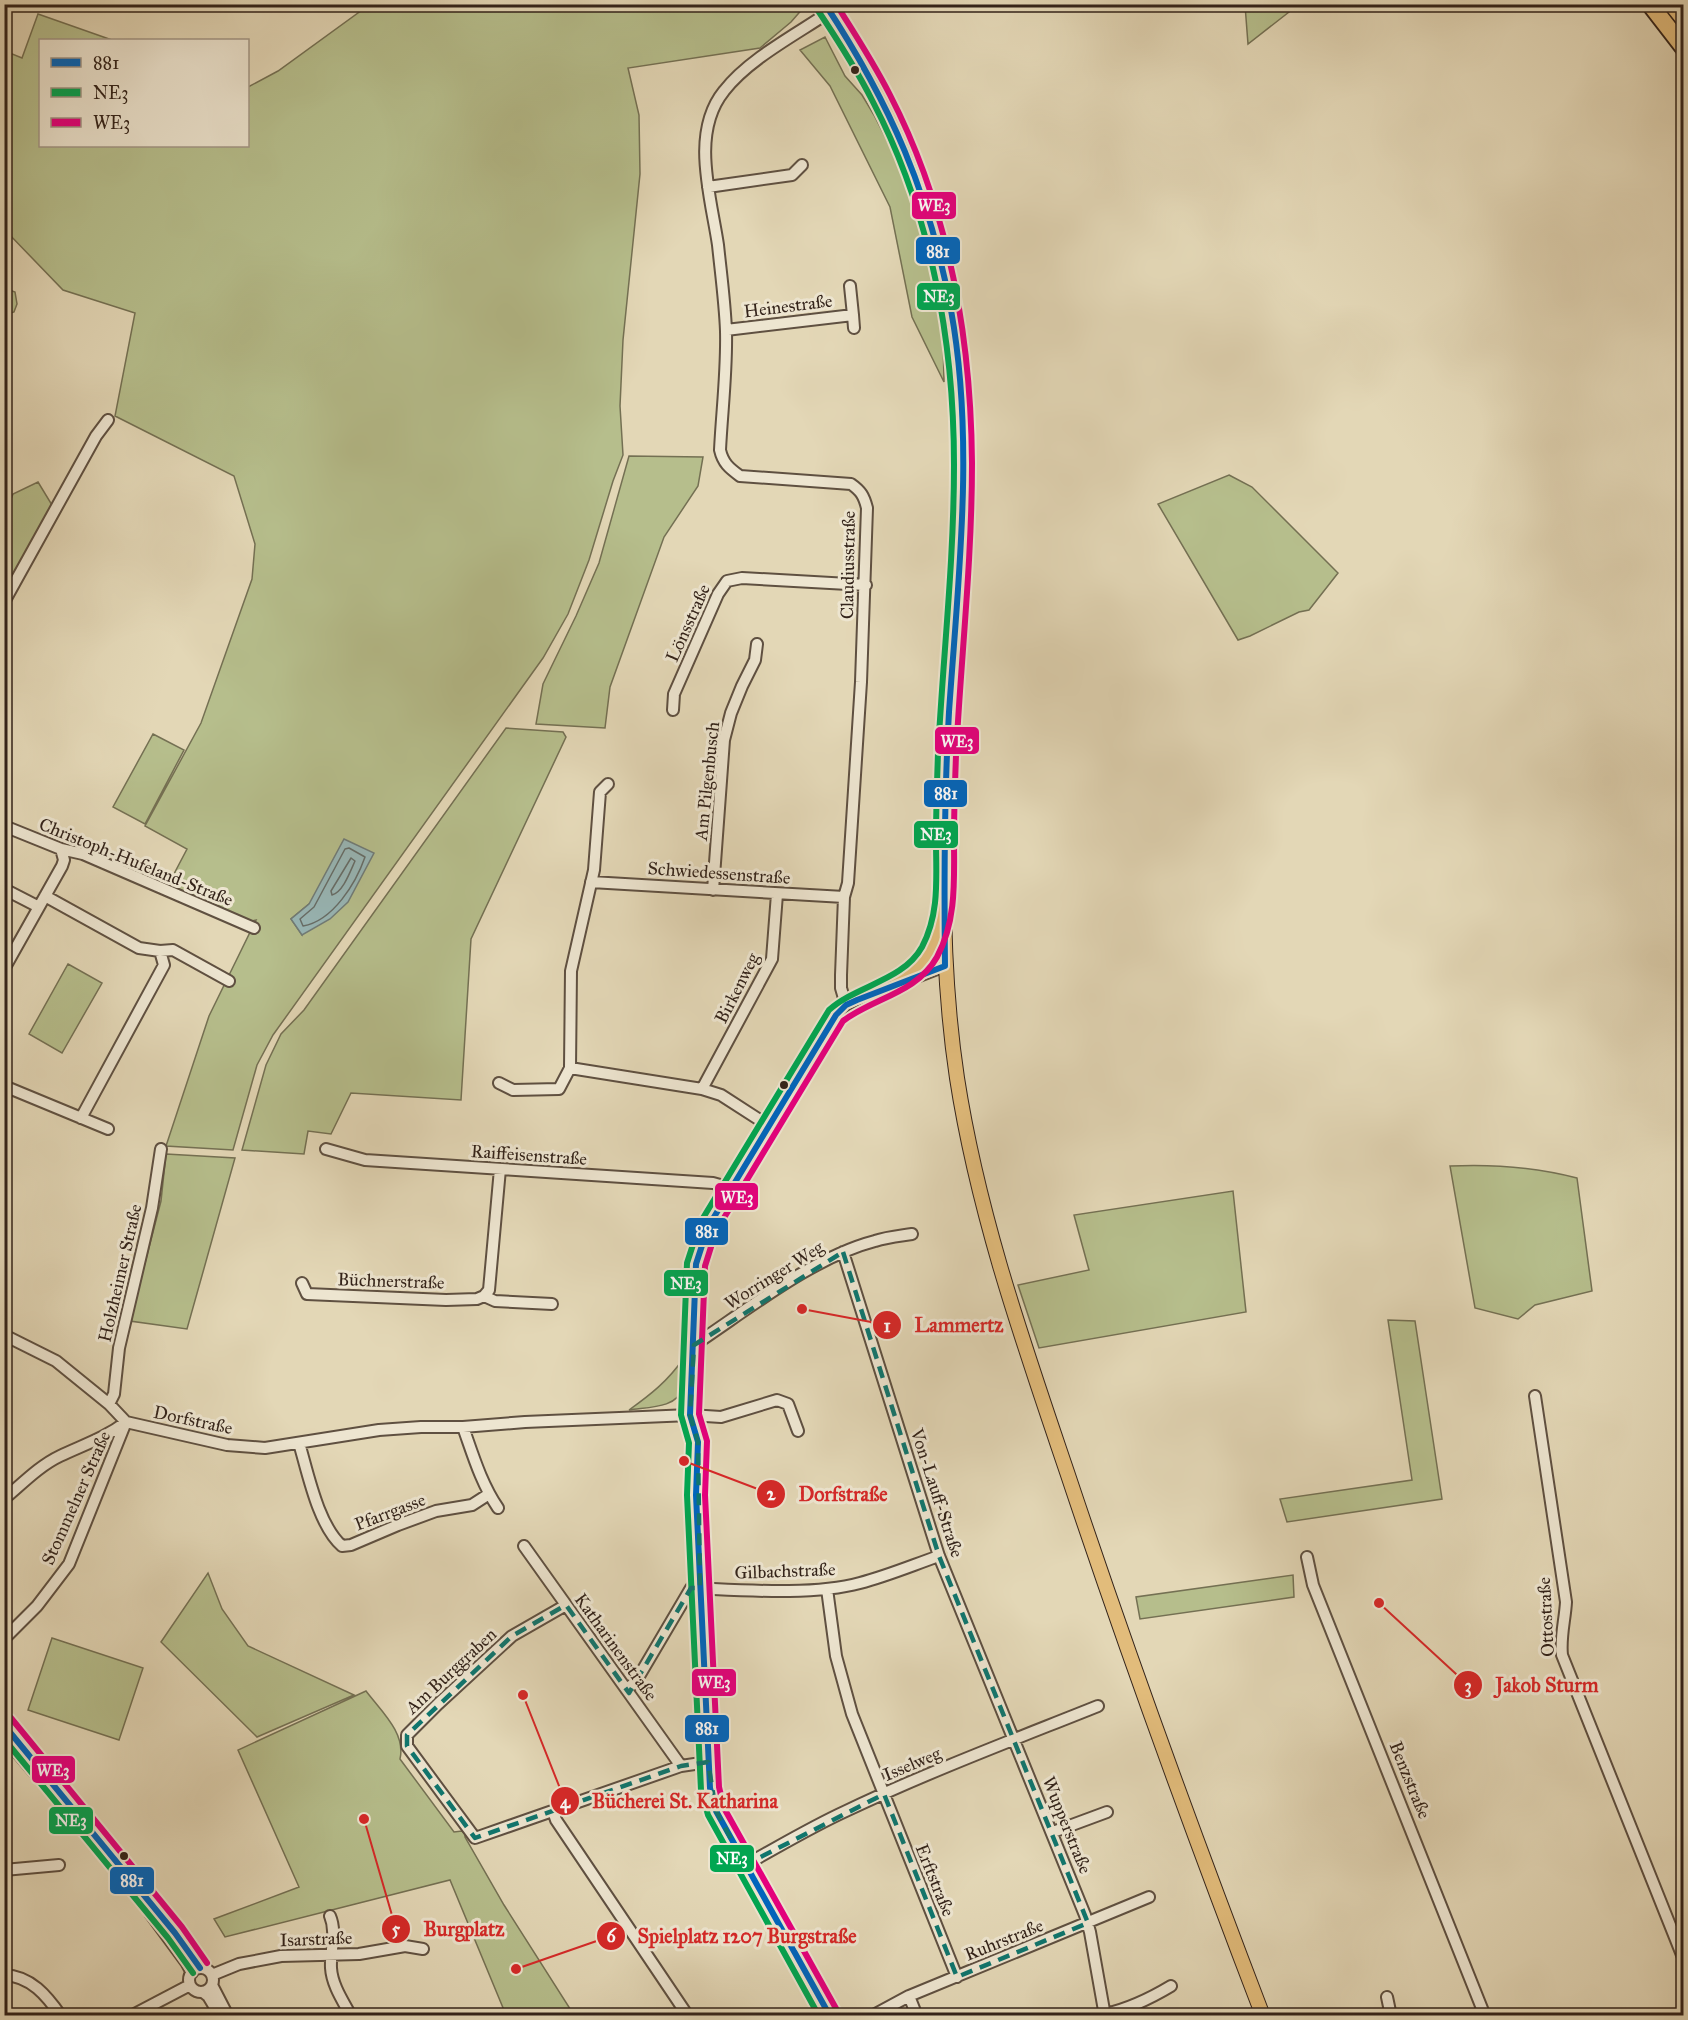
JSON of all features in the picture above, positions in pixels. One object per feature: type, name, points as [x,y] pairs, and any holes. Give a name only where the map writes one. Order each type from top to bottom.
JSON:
[{"type":"highway","points":[[1650,4],[1683,48]]},
{"type":"highway","points":[[1672,4],[1683,19]]},
{"type":"main road","points":[[832,7],[888,111],[921,188],[944,268],[957,351],[963,474],[947,755],[944,912],[945,966],[956,1066],[967,1132],[1000,1271],[1079,1508],[1187,1813],[1263,2016]]},
{"type":"main road","points":[[897,984],[919,966],[928,955],[944,912]]},
{"type":"street","name":"Claudiusstraße","points":[[832,7],[759,59],[737,76],[722,92],[711,114],[706,135],[706,161],[726,330],[720,450],[723,461],[729,469],[740,476],[851,484],[865,497],[867,508],[866,585],[848,883],[844,897],[841,988],[846,1005]]},
{"type":"street","points":[[708,187],[792,176],[802,165]]},
{"type":"street","name":"Heinestraße","points":[[850,286],[854,328]]},
{"type":"street","name":"Heinestraße","points":[[726,330],[853,315]]},
{"type":"street","points":[[4,602],[96,436],[108,420]]},
{"type":"street","name":"Lönsstraße","points":[[673,710],[679,684],[718,594],[727,581],[742,578],[866,585]]},
{"type":"street","name":"Am Pilgenbusch","points":[[713,890],[724,740],[731,712],[755,660],[757,644]]},
{"type":"street","points":[[499,1083],[513,1090],[559,1089],[570,1068],[571,971],[594,870],[600,792],[608,784]]},
{"type":"street","name":"Christoph-Hufeland-Straße","points":[[4,826],[61,849],[83,854],[254,928]]},
{"type":"street","points":[[6,962],[62,866],[64,860],[61,849]]},
{"type":"street","name":"Schwiedessenstraße","points":[[591,882],[844,897]]},
{"type":"street","points":[[4,889],[39,907]]},
{"type":"street","name":"Birkenweg","points":[[702,1089],[772,959],[777,894]]},
{"type":"street","points":[[45,896],[138,948],[173,950],[229,981]]},
{"type":"street","points":[[81,1118],[164,965],[160,951]]},
{"type":"street","points":[[830,2016],[745,1865],[712,1800],[708,1762],[696,1495],[698,1442],[690,1414],[696,1264],[708,1227],[829,1024],[846,1005],[945,966]]},
{"type":"street","points":[[570,1068],[702,1089],[721,1095],[769,1126]]},
{"type":"street","points":[[4,1086],[108,1129]]},
{"type":"street","name":"Holzheimer Straße","points":[[109,1404],[114,1394],[119,1347],[152,1208],[161,1149]]},
{"type":"street","name":"Raiffeisenstraße","points":[[326,1149],[365,1160],[713,1183],[731,1188]]},
{"type":"street","points":[[484,1296],[489,1290],[500,1169]]},
{"type":"street","name":"Worringer Weg","points":[[694,1345],[814,1267],[843,1252],[874,1241],[912,1234]]},
{"type":"street","name":"Von-Lauff-Straße","points":[[843,1252],[939,1556],[1015,1739]]},
{"type":"street","name":"Büchnerstraße","points":[[302,1283],[307,1294],[446,1300],[477,1299],[484,1296],[495,1302],[552,1304]]},
{"type":"street","name":"Dorfstraße","points":[[4,1335],[56,1361],[109,1404],[126,1422],[227,1445],[265,1448],[379,1430],[421,1427],[463,1427],[690,1414],[721,1417],[781,1400],[788,1404],[798,1431]]},
{"type":"street","name":"Ottostraße","points":[[1535,1396],[1566,1602],[1562,1654],[1683,1960]]},
{"type":"street","points":[[4,1499],[31,1475],[58,1457],[109,1435],[126,1422]]},
{"type":"street","name":"Stommelner Straße","points":[[4,1639],[37,1606],[69,1564],[126,1422]]},
{"type":"street","points":[[463,1427],[476,1466],[498,1508]]},
{"type":"street","name":"Pfarrgasse","points":[[299,1443],[326,1524],[334,1539],[342,1546],[351,1545],[436,1511],[472,1504],[489,1494]]},
{"type":"street","name":"Katharinenstraße","points":[[524,1546],[681,1766]]},
{"type":"street","name":"Gilbachstraße","points":[[700,1588],[827,1589],[860,1583],[939,1556]]},
{"type":"street","name":"Benzstraße","points":[[1307,1557],[1313,1585],[1485,2016]]},
{"type":"street","points":[[626,1689],[635,1683],[690,1588],[700,1588]]},
{"type":"street","name":"Erftstraße","points":[[827,1589],[836,1656],[849,1705],[957,1977]]},
{"type":"street","name":"Am Burggraben","points":[[553,1811],[475,1838],[407,1746],[407,1735],[512,1636],[566,1605]]},
{"type":"street","name":"Isselweg","points":[[745,1865],[843,1812],[1098,1706]]},
{"type":"street","points":[[4,1724],[140,1889],[194,1975],[195,1990],[209,1984]]},
{"type":"street","points":[[4,1737],[113,1866],[168,1936],[194,1975]]},
{"type":"street","name":"Wupperstraße","points":[[1015,1739],[1088,1923],[1105,2015]]},
{"type":"street","points":[[687,2016],[560,1826],[553,1811],[681,1766],[708,1762]]},
{"type":"street","points":[[1053,1832],[1107,1812]]},
{"type":"street","points":[[4,1869],[59,1865]]},
{"type":"street","name":"Ruhrstraße","points":[[872,2016],[909,1996],[1149,1897]]},
{"type":"street","points":[[330,1916],[333,1926],[332,1979],[351,2016]]},
{"type":"street","name":"Isarstraße","points":[[209,1984],[239,1964],[260,1959],[297,1955],[358,1954],[405,1946],[423,1949]]},
{"type":"street","points":[[131,2016],[194,1975],[207,1970],[208,1996],[220,2016]]},
{"type":"street","points":[[4,1975],[26,1980],[41,1989],[62,2016]]},
{"type":"street","points":[[209,1984],[228,2016]]},
{"type":"street","points":[[1105,2015],[1155,1996],[1171,1986]]},
{"type":"street","points":[[909,1996],[918,2016]]},
{"type":"street","points":[[1387,1997],[1391,2016]]},
{"type":"highlighted area","points":[[843,1252],[939,1556],[1088,1923],[957,1977],[884,1794],[745,1865],[716,1811],[708,1762],[681,1766],[475,1838],[407,1746],[407,1735],[512,1636],[566,1605],[629,1693],[691,1588],[700,1588],[698,1442],[690,1415],[694,1345]]},
{"type":"green space","points":[[803,4],[805,6],[791,22],[760,48],[628,68],[639,115],[640,174],[623,340],[620,406],[623,455],[589,560],[568,614],[543,658],[273,1035],[257,1065],[233,1150],[166,1146],[209,1016],[256,920],[248,922],[166,889],[187,849],[145,826],[201,723],[252,579],[255,544],[234,476],[115,416],[135,313],[63,290],[5,230],[5,51],[22,58],[38,14],[109,39],[39,39],[39,147],[249,147],[249,86],[278,71],[369,5]],"holes":[[[309,904],[302,935],[291,919]]]},
{"type":"green space","points":[[1245,4],[1298,5],[1248,44]]},
{"type":"green space","points":[[825,37],[845,76],[862,95],[874,115],[893,152],[910,194],[935,284],[943,334],[944,382],[912,317],[890,207],[830,86],[800,50]]},
{"type":"green space","points":[[4,288],[15,292],[17,304],[14,312],[5,315]]},
{"type":"green space","points":[[629,456],[703,457],[698,486],[664,537],[610,687],[605,728],[536,724],[543,684],[599,563]]},
{"type":"green space","points":[[1229,475],[1252,487],[1338,573],[1309,610],[1299,612],[1238,640],[1158,504]]},
{"type":"green space","points":[[38,482],[52,505],[5,591],[4,517],[13,494]]},
{"type":"green space","points":[[506,728],[563,732],[566,737],[471,939],[461,1100],[351,1093],[331,1134],[308,1131],[304,1154],[242,1150],[266,1065],[281,1034],[304,1010]]},
{"type":"green space","points":[[153,734],[184,750],[145,824],[113,807]]},
{"type":"green space","points":[[68,964],[102,983],[62,1053],[29,1034]]},
{"type":"green space","points":[[166,1154],[235,1158],[187,1329],[130,1321],[161,1201]]},
{"type":"green space","points":[[1450,1166],[1514,1167],[1577,1178],[1592,1291],[1535,1305],[1518,1319],[1475,1308]]},
{"type":"green space","points":[[1233,1191],[1246,1312],[1039,1348],[1018,1285],[1089,1270],[1074,1215]]},
{"type":"green space","points":[[1388,1320],[1415,1321],[1442,1499],[1287,1522],[1280,1499],[1412,1480]]},
{"type":"green space","points":[[683,1359],[682,1388],[674,1400],[660,1406],[629,1410],[658,1387]]},
{"type":"green space","points":[[208,1573],[222,1609],[248,1646],[354,1695],[257,1737],[161,1642]]},
{"type":"green space","points":[[1293,1575],[1294,1597],[1140,1619],[1136,1597]]},
{"type":"green space","points":[[52,1638],[143,1668],[119,1740],[28,1710]]},
{"type":"green space","points":[[366,1691],[396,1731],[401,1749],[400,1759],[454,1832],[462,1831],[465,1834],[504,1905],[574,2015],[506,2015],[450,1880],[225,1937],[214,1919],[299,1887],[238,1750]]},
{"type":"water","points":[[344,839],[374,853],[348,902],[330,919],[302,935],[291,919],[309,904]]},
{"type":"transit line","name":"881","points":[[825,4],[869,77],[888,114],[919,188],[942,268],[958,360],[962,410],[962,511],[946,776],[945,966],[857,1000],[846,1005],[836,1015],[708,1227],[696,1264],[690,1415],[698,1442],[696,1495],[710,1788],[716,1811],[830,2016]]},
{"type":"transit line","name":"WE3","points":[[836,4],[890,95],[910,138],[941,228],[961,321],[971,415],[972,500],[956,755],[953,899],[948,929],[937,957],[918,979],[843,1021],[716,1231],[705,1266],[699,1414],[707,1441],[705,1495],[719,1787],[724,1808],[838,2012]]},
{"type":"transit line","name":"NE3","points":[[817,9],[860,78],[893,144],[924,233],[944,325],[953,418],[954,501],[938,753],[936,895],[928,934],[914,958],[892,975],[853,994],[829,1010],[700,1223],[687,1263],[681,1415],[689,1443],[687,1495],[701,1790],[708,1815],[819,2016]]},
{"type":"transit line","name":"WE3","points":[[11,1718],[182,1927],[207,1963]]},
{"type":"transit line","name":"881","points":[[4,1725],[175,1933],[200,1968]]},
{"type":"transit line","name":"NE3","points":[[4,1739],[168,1938],[193,1973]]},
{"type":"place","name":"Lammertz","points":[[802,1309]]},
{"type":"place","name":"Dorfstraße","points":[[684,1461]]},
{"type":"place","name":"Jakob Sturm","points":[[1379,1603]]},
{"type":"place","name":"Bücherei St. Katharina","points":[[523,1695]]},
{"type":"place","name":"Burgplatz","points":[[364,1819]]},
{"type":"place","name":"Spielplatz 1207 Burgstraße","points":[[516,1969]]}]
